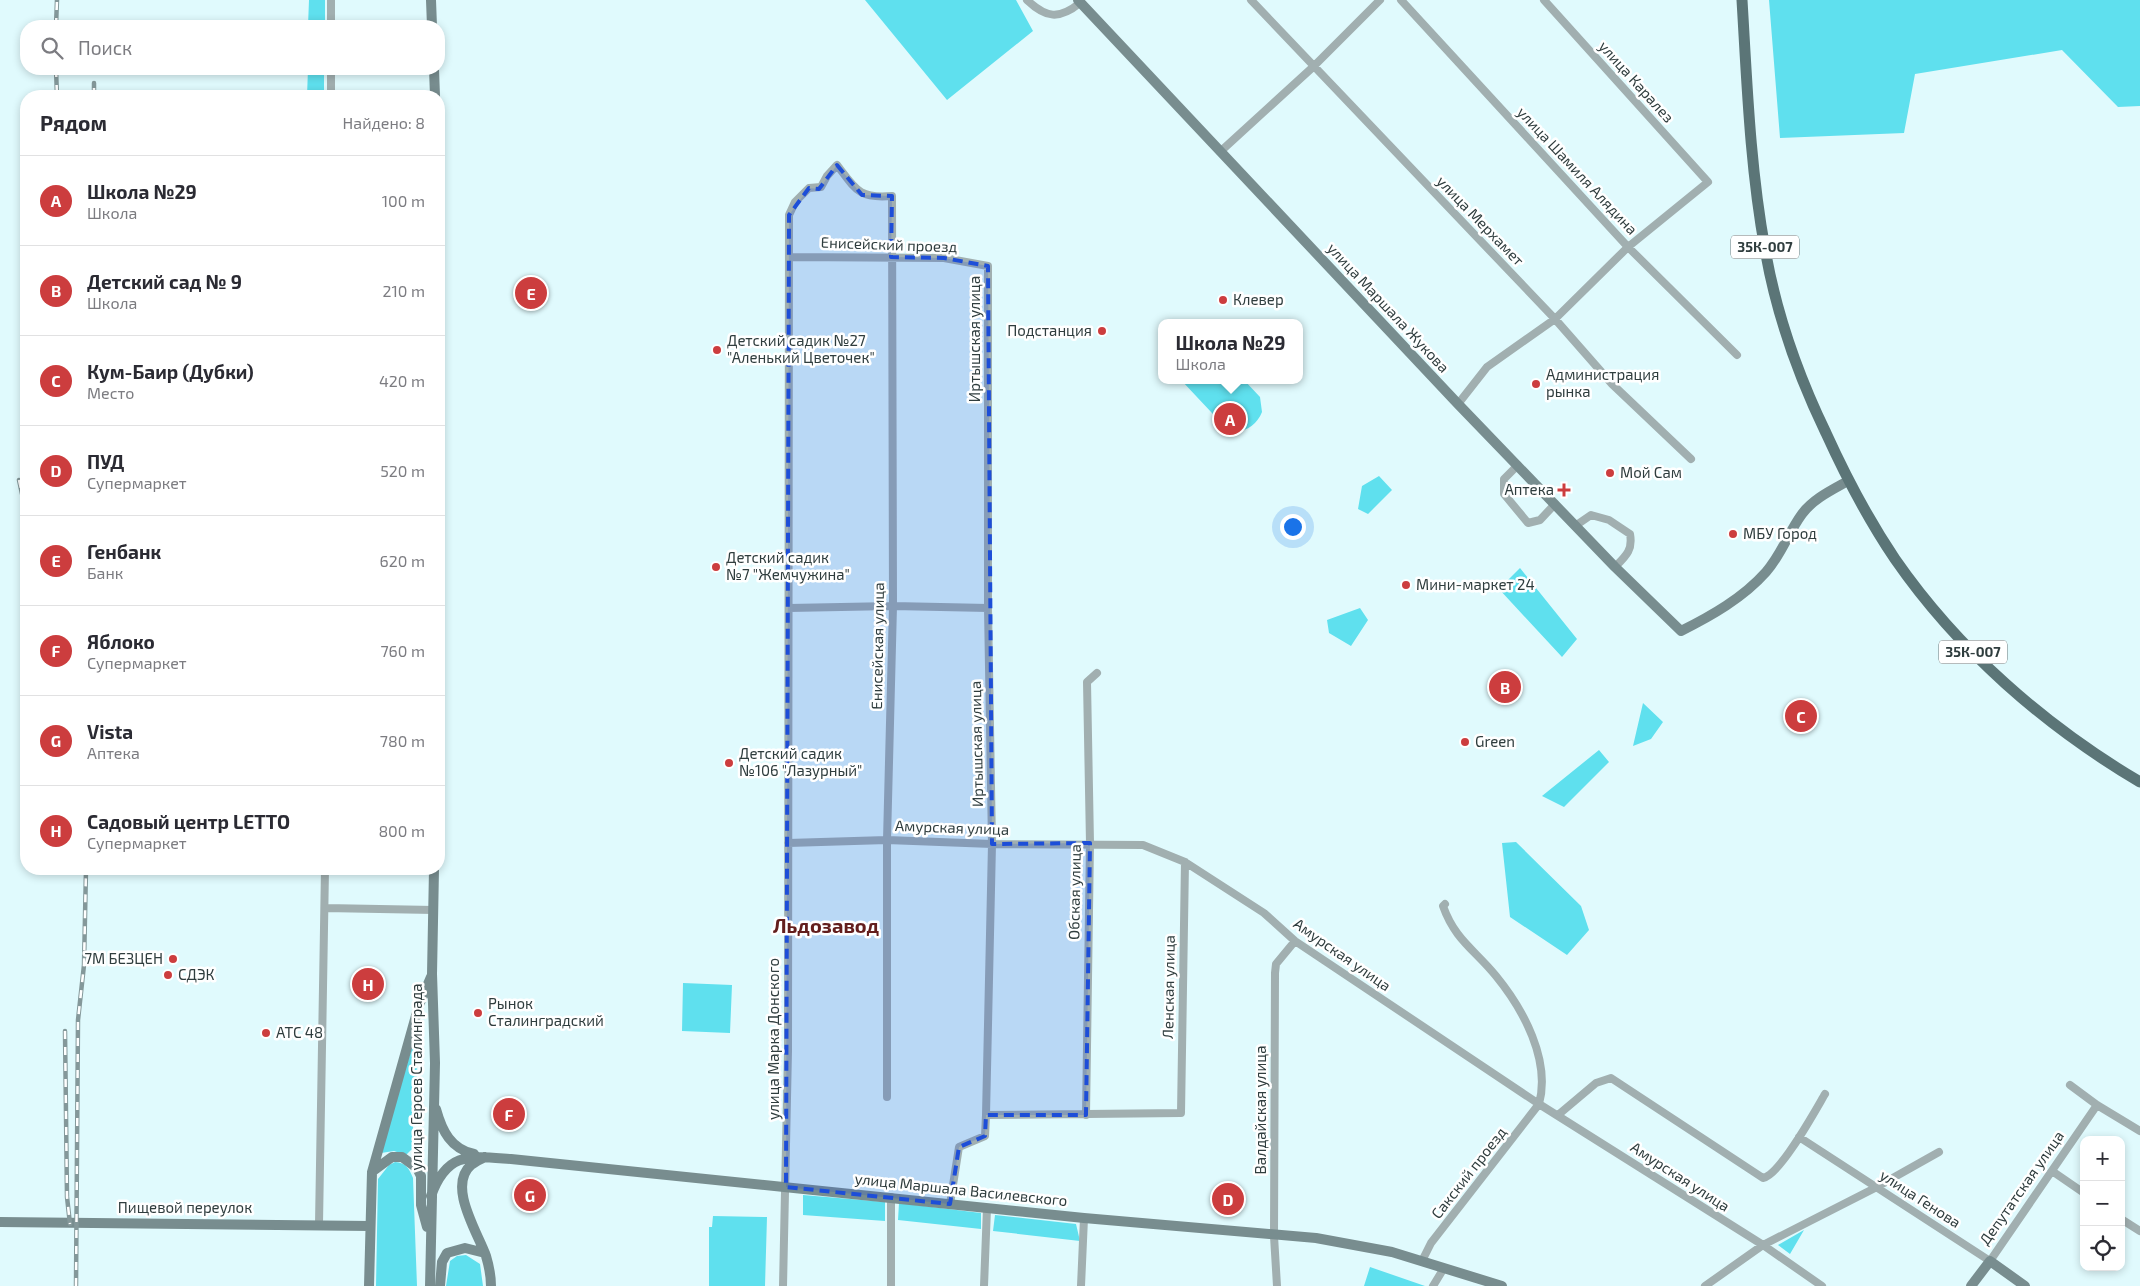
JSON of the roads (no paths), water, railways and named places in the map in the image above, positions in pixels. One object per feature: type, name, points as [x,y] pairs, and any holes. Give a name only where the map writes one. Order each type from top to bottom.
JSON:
[{"type":"main road","name":"35К-007","points":[[1742,0],[1756,184],[1771,277],[1794,358],[1848,481],[1896,560],[1964,642],[1992,670],[2059,729],[2140,782]]},
{"type":"street","points":[[331,0],[331,20]]},
{"type":"street","points":[[431,0],[432,20]]},
{"type":"street","points":[[1027,0],[1037,10],[1052,15],[1068,13],[1079,2]]},
{"type":"street","name":"улица Мерхамет","points":[[1251,0],[1555,320],[1612,384],[1691,460]]},
{"type":"street","points":[[1221,151],[1313,67],[1380,0]]},
{"type":"street","name":"улица Шамиля Алядина","points":[[1401,0],[1628,247],[1737,355]]},
{"type":"street","name":"улица Каралез","points":[[1544,0],[1708,182],[1628,247]]},
{"type":"street","name":"улица Маршала Жукова","points":[[1079,2],[1458,404],[1615,567],[1682,631],[1711,616],[1755,583],[1782,550],[1802,513],[1823,495],[1848,481]]},
{"type":"street","points":[[331,75],[331,90]]},
{"type":"street","points":[[434,75],[435,90]]},
{"type":"street","name":"улица Марка Донского","points":[[783,1286],[788,1052],[789,215],[792,208],[809,188],[821,188],[827,176],[838,165],[862,195],[872,197],[892,196]]},
{"type":"street","name":"Енисейская улица","points":[[887,1097],[886,840],[893,606],[892,196]]},
{"type":"street","points":[[1458,404],[1487,367],[1555,320],[1628,247]]},
{"type":"street","name":"Енисейский проезд","points":[[789,256],[944,258],[988,266]]},
{"type":"street","name":"Иртышская улица","points":[[950,1204],[959,1147],[985,1136],[986,1115],[992,844],[988,608],[988,266]]},
{"type":"street","points":[[1518,465],[1504,479],[1504,494],[1528,523],[1540,520],[1555,504]]},
{"type":"street","points":[[1575,526],[1591,515],[1609,520],[1630,534],[1632,545],[1630,552],[1615,567]]},
{"type":"street","points":[[789,608],[893,606],[988,608]]},
{"type":"street","name":"Обская улица","points":[[1086,1115],[1090,843],[1087,682],[1097,673]]},
{"type":"street","name":"Амурская улица","points":[[788,843],[886,840],[992,844],[1090,843],[1143,845],[1185,862],[1264,913],[1294,942],[1539,1104],[1762,1245],[1822,1286]]},
{"type":"street","name":"Ленская улица","points":[[1086,1115],[1181,1113],[1185,862]]},
{"type":"street","points":[[319,1224],[325,875]]},
{"type":"street","name":"улица Героев Сталинграда","points":[[430,1286],[434,1098],[432,974],[434,875]]},
{"type":"street","points":[[1445,904],[1443,906],[1449,924],[1456,935],[1497,977],[1526,1022],[1538,1056],[1543,1082],[1539,1104]]},
{"type":"street","points":[[325,908],[434,910]]},
{"type":"street","name":"Валдайская улица","points":[[1277,1286],[1274,1236],[1275,973],[1276,964],[1294,942]]},
{"type":"street","points":[[369,1286],[372,1172],[419,1005],[432,974]]},
{"type":"street","points":[[1558,1115],[1596,1083],[1611,1078],[1759,1177],[1767,1177],[1774,1173],[1800,1137],[1825,1094]]},
{"type":"street","points":[[2070,1084],[2097,1105],[2140,1131]]},
{"type":"street","points":[[434,1098],[442,1129],[448,1139],[458,1149],[485,1157]]},
{"type":"street","name":"Сакский проезд","points":[[1422,1261],[1431,1243],[1539,1104]]},
{"type":"street","name":"Депутатская улица","points":[[1971,1286],[2097,1105]]},
{"type":"street","points":[[986,1115],[1086,1115]]},
{"type":"street","name":"улица Генова","points":[[1800,1137],[1875,1188],[1990,1261],[2025,1286]]},
{"type":"street","points":[[1706,1286],[1762,1245],[1875,1188],[1939,1152]]},
{"type":"street","points":[[372,1172],[392,1157],[402,1157],[417,1168],[421,1176],[421,1205],[430,1240]]},
{"type":"street","points":[[485,1157],[471,1165],[465,1177],[462,1194],[485,1254],[491,1273],[492,1286]]},
{"type":"street","name":"улица Маршала Василевского","points":[[431,1196],[437,1179],[452,1164],[464,1158],[485,1157],[1084,1218],[1353,1243],[1422,1261],[1502,1286]]},
{"type":"street","points":[[2052,1171],[2080,1190]]},
{"type":"street","points":[[891,1286],[892,1197]]},
{"type":"street","points":[[984,1286],[987,1208]]},
{"type":"street","points":[[1081,1286],[1084,1218]]},
{"type":"street","points":[[2125,1221],[2140,1231]]},
{"type":"street","name":"Пищевой переулок","points":[[0,1222],[370,1226]]},
{"type":"street","points":[[440,1286],[442,1262],[448,1253],[465,1248],[485,1254]]},
{"type":"street","points":[[1433,1286],[1444,1268]]},
{"type":"railway","points":[[56,20],[57,0]]},
{"type":"railway","points":[[56,75],[57,90]]},
{"type":"railway","points":[[94,83],[94,90]]},
{"type":"railway","points":[[19,480],[20,485]]},
{"type":"railway","points":[[76,1286],[78,1020],[84,965],[86,875]]},
{"type":"railway","points":[[65,1031],[67,1197],[70,1224]]},
{"type":"place","name":"Генбанк","points":[[531,293]]},
{"type":"place","name":"Клевер","points":[[1223,300]]},
{"type":"place","name":"Подстанция","points":[[1102,331]]},
{"type":"place","name":"Детский садик №27 \"Аленький Цветочек\"","points":[[717,350]]},
{"type":"place","name":"Администрация рынка","points":[[1536,384]]},
{"type":"place","name":"Школа №29","points":[[1230,419]]},
{"type":"place","name":"Мой Сам","points":[[1610,473]]},
{"type":"place","name":"Аптека","points":[[1564,490]]},
{"type":"place","name":"МБУ Город","points":[[1733,534]]},
{"type":"place","name":"Детский садик №7 \"Жемчужина\"","points":[[716,567]]},
{"type":"place","name":"Мини-маркет 24","points":[[1406,585]]},
{"type":"place","name":"Детский сад № 9","points":[[1505,687]]},
{"type":"place","name":"Кум-Баир (Дубки)","points":[[1801,716]]},
{"type":"place","name":"Green","points":[[1465,742]]},
{"type":"place","name":"Детский садик №106 \"Лазурный\"","points":[[729,763]]},
{"type":"place","name":"7М БЕЗЦЕН","points":[[173,959]]},
{"type":"place","name":"СДЭК","points":[[168,975]]},
{"type":"place","name":"Садовый центр LETTO","points":[[368,984]]},
{"type":"place","name":"Рынок Сталинградский","points":[[478,1013]]},
{"type":"place","name":"АТС 48","points":[[266,1033]]},
{"type":"place","name":"Яблоко","points":[[509,1114]]},
{"type":"place","name":"Vista","points":[[530,1195]]},
{"type":"place","name":"ПУД","points":[[1228,1199]]},
{"type":"district","name":"Льдозавод","points":[[826,926]]}]
